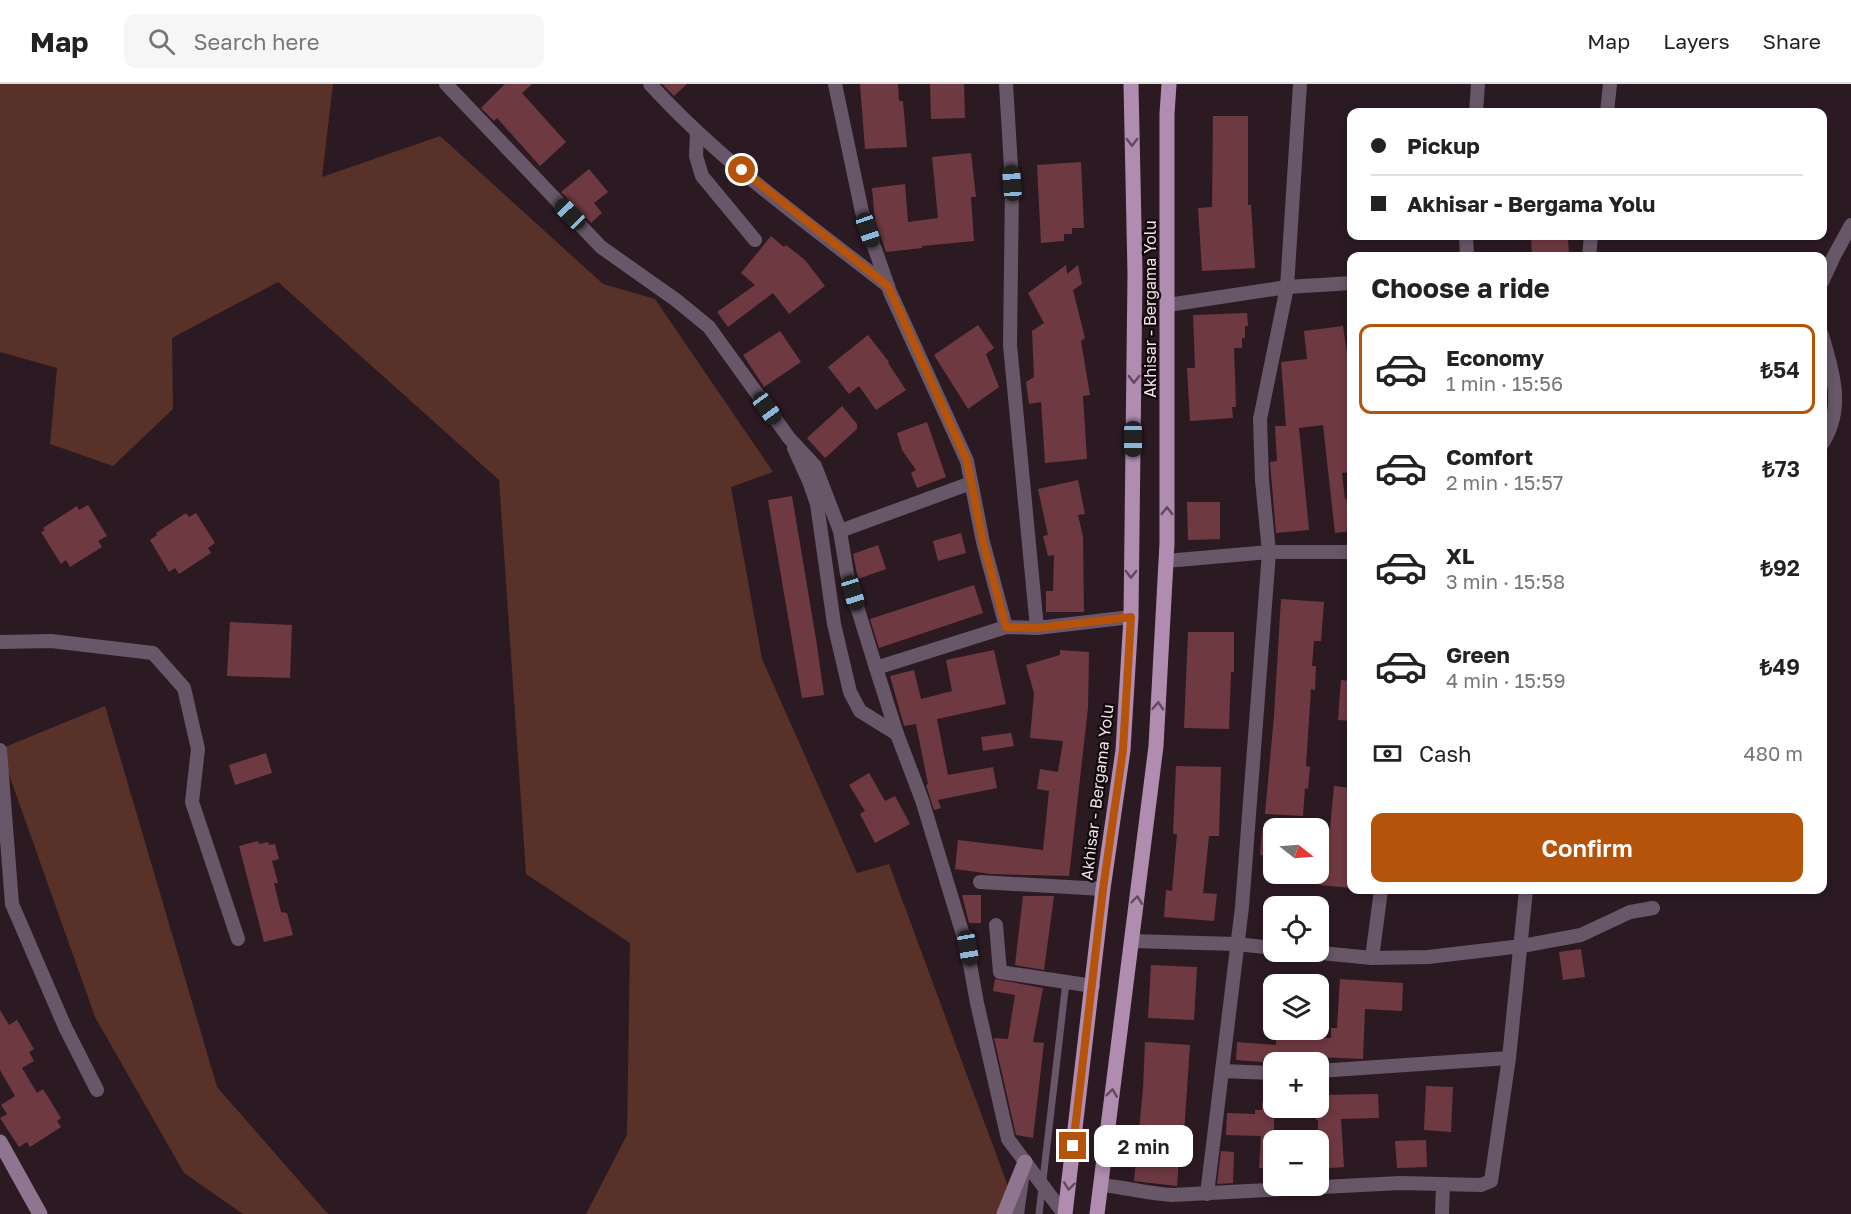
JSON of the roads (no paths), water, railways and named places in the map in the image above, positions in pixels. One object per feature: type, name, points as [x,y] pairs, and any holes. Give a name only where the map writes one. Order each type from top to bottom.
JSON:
[{"type":"main road","name":"Akhisar - Bergama Yolu","points":[[1065,1214],[1103,889],[1123,750],[1131,617],[1135,274],[1131,84]]},
{"type":"main road","name":"Akhisar - Bergama Yolu","points":[[1097,1214],[1156,746],[1166,561],[1167,114],[1169,84]]},
{"type":"street","points":[[446,84],[601,247],[676,300],[709,327],[789,438],[815,466],[840,531],[847,574],[968,948],[977,1003],[1008,1139],[1065,1214]]},
{"type":"street","points":[[650,84],[697,132],[772,195],[888,286]]},
{"type":"street","points":[[835,84],[862,212],[888,286],[967,461],[983,542],[1006,627]]},
{"type":"street","points":[[1006,84],[1012,183],[1010,345],[1037,628]]},
{"type":"street","points":[[1207,1194],[1242,907],[1269,552],[1262,480],[1260,419],[1287,287],[1300,84]]},
{"type":"street","points":[[1476,108],[1478,84]]},
{"type":"street","points":[[1607,108],[1610,84]]},
{"type":"street","points":[[697,132],[696,156],[702,176],[755,240]]},
{"type":"street","points":[[1827,272],[1851,225]]},
{"type":"street","points":[[1168,305],[1287,287],[1347,283]]},
{"type":"street","points":[[1827,358],[1836,399],[1832,430],[1827,437]]},
{"type":"street","points":[[789,438],[817,504],[834,624],[850,692],[860,711],[897,734]]},
{"type":"street","points":[[840,531],[971,483]]},
{"type":"street","points":[[1166,561],[1269,552],[1347,552]]},
{"type":"street","points":[[876,668],[1006,627],[1037,628],[1131,617]]},
{"type":"street","points":[[0,642],[51,641],[153,653],[184,688],[198,749],[192,802],[238,939]]},
{"type":"street","points":[[0,750],[12,904],[65,1027],[97,1090]]},
{"type":"street","points":[[980,882],[1103,889]]},
{"type":"street","points":[[1372,958],[1380,894]]},
{"type":"street","points":[[1101,1185],[1123,1187],[1147,1194],[1207,1194],[1400,1183],[1481,1185],[1491,1181],[1509,1058],[1526,894]]},
{"type":"street","points":[[1329,954],[1372,958],[1428,957],[1522,946],[1581,935],[1630,912],[1653,909]]},
{"type":"street","points":[[996,925],[1000,972],[1093,986]]},
{"type":"street","points":[[1131,941],[1263,947]]},
{"type":"street","points":[[1329,1070],[1509,1058]]},
{"type":"street","points":[[1221,1071],[1263,1073]]},
{"type":"street","points":[[0,1142],[40,1214]]},
{"type":"street","points":[[1004,1214],[1025,1162]]},
{"type":"street","points":[[1017,1214],[1025,1162]]},
{"type":"street","points":[[1442,1214],[1443,1184]]},
{"type":"lane","points":[[1039,1214],[1066,982]]}]
